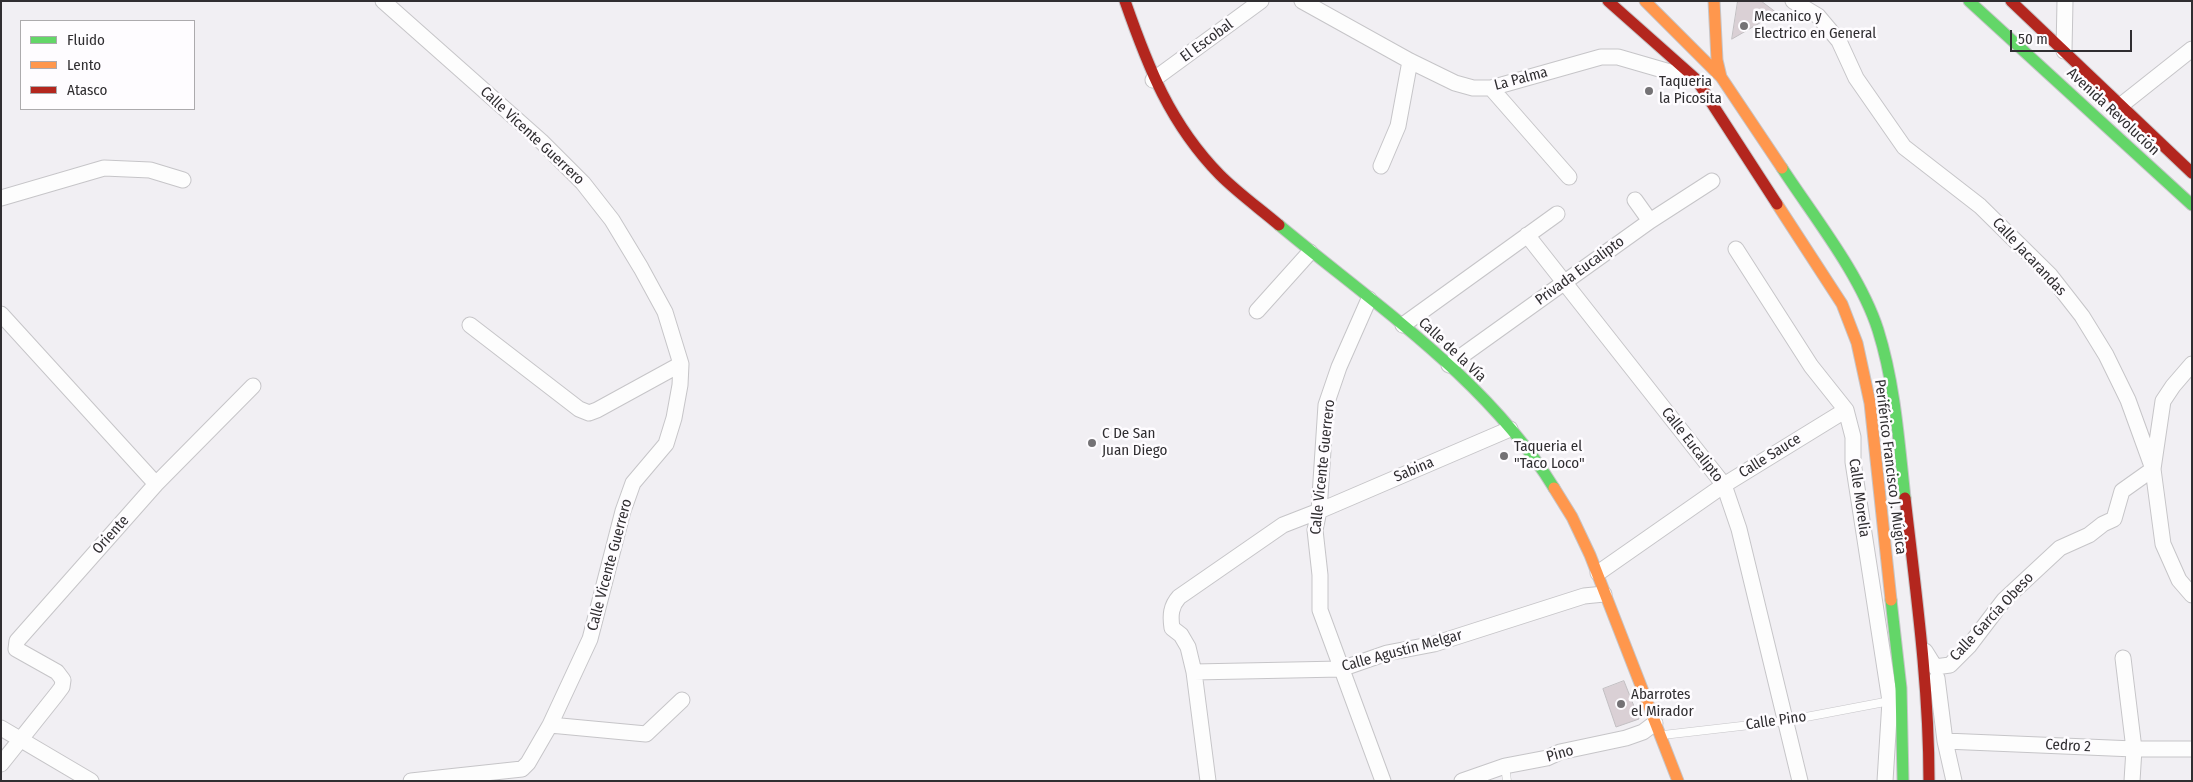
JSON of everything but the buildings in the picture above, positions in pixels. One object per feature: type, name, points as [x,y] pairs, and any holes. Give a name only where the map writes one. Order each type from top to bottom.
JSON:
[{"type":"main road","name":"Calle de la Vía","points":[[1125,1],[1153,80],[1180,122],[1215,170],[1310,252],[1403,325],[1450,365],[1510,429],[1545,474],[1578,530],[1598,573],[1604,594],[1678,781]]},
{"type":"main road","points":[[1714,1],[1714,28],[1717,60],[1721,77]]},
{"type":"main road","name":"Avenida Revolución","points":[[1969,1],[2192,205]]},
{"type":"main road","name":"Avenida Revolución","points":[[2010,1],[2192,173]]},
{"type":"main road","points":[[1610,3],[1653,5]]},
{"type":"main road","name":"Periférico Francisco J. Múgica","points":[[1610,3],[1696,79],[1842,304],[1859,351],[1870,403],[1901,688],[1903,781]]},
{"type":"main road","points":[[1636,5],[1643,33]]},
{"type":"main road","name":"Periférico Francisco J. Múgica","points":[[1653,5],[1721,77],[1836,249],[1862,293],[1878,330],[1893,395],[1923,648],[1929,729],[1929,781]]},
{"type":"street","name":"Calle Vicente Guerrero","points":[[383,1],[541,141],[583,183],[612,220],[641,268],[664,312],[681,364],[680,385],[674,418],[666,444],[633,483],[623,511],[590,638],[550,725],[528,763],[522,769],[411,781]]},
{"type":"street","name":"El Escobal","points":[[1153,80],[1261,1]]},
{"type":"street","name":"La Palma","points":[[1302,1],[1410,61],[1455,83],[1474,88],[1491,88],[1601,57],[1618,57],[1696,79]]},
{"type":"street","name":"Calle Jacarandas","points":[[1793,1],[1818,16],[1839,41],[1856,78],[1904,147],[1980,206],[2050,275],[2082,316],[2106,355],[2128,400],[2153,469],[2163,544],[2180,580],[2192,595]]},
{"type":"street","points":[[2064,51],[2065,1]]},
{"type":"street","points":[[2101,121],[2192,49]]},
{"type":"street","points":[[1381,166],[1398,126],[1410,61]]},
{"type":"street","points":[[1491,88],[1569,177]]},
{"type":"street","points":[[1,198],[104,168],[150,170],[183,180]]},
{"type":"street","name":"Privada Eucalipto","points":[[1450,365],[1650,221],[1712,180]]},
{"type":"street","points":[[1635,200],[1650,221]]},
{"type":"street","points":[[1403,325],[1557,214]]},
{"type":"street","name":"Calle Eucalipto","points":[[1527,235],[1724,485],[1739,529],[1800,781]]},
{"type":"street","name":"Calle Morelia","points":[[1736,249],[1811,366],[1846,410],[1853,438],[1853,462],[1890,701],[1886,781]]},
{"type":"street","points":[[1257,311],[1310,252]]},
{"type":"street","name":"Calle Vicente Guerrero","points":[[1369,300],[1338,367],[1326,405],[1319,511],[1315,530],[1320,575],[1320,610],[1383,781]]},
{"type":"street","points":[[1,314],[156,484]]},
{"type":"street","points":[[470,325],[579,409],[589,412],[597,410],[681,364]]},
{"type":"street","points":[[2153,469],[2163,401],[2192,364]]},
{"type":"street","name":"Oriente","points":[[20,740],[62,687],[63,680],[57,672],[16,649],[17,641],[156,484],[253,386]]},
{"type":"street","name":"Calle Sauce","points":[[1598,573],[1724,485],[1846,410]]},
{"type":"street","name":"Sabina","points":[[1194,672],[1188,647],[1182,635],[1172,628],[1171,611],[1173,603],[1179,597],[1283,524],[1319,511],[1510,429]]},
{"type":"street","points":[[1853,462],[1876,460]]},
{"type":"street","name":"Calle García Obeso","points":[[1923,648],[1935,668],[1950,665],[1968,646],[2004,600],[2060,548],[2089,535],[2103,524],[2114,519],[2122,491],[2153,469]]},
{"type":"street","name":"Calle Agustín Melgar","points":[[1194,672],[1341,669],[1387,653],[1434,644],[1584,596],[1604,594]]},
{"type":"street","points":[[2123,658],[2134,749],[2132,781]]},
{"type":"street","points":[[1935,668],[1945,741],[1954,781]]},
{"type":"street","points":[[1194,672],[1208,781]]},
{"type":"street","points":[[550,725],[646,734],[682,700]]},
{"type":"street","points":[[1,728],[91,781]]},
{"type":"street","name":"Pino","points":[[1462,781],[1506,774],[1560,752],[1658,729]]},
{"type":"street","points":[[1,764],[20,740]]},
{"type":"street","name":"Cedro 2","points":[[1945,741],[2134,749],[2192,749]]},
{"type":"lane","name":"Calle Pino","points":[[1658,729],[1785,721],[1890,701]]},
{"type":"traffic: fast","points":[[1969,1],[2192,205]]},
{"type":"traffic: fast","points":[[1782,168],[1848,267],[1860,288],[1878,330],[1889,371],[1905,498]]},
{"type":"traffic: fast","points":[[1279,225],[1391,315],[1463,378],[1496,412],[1527,449],[1554,488]]},
{"type":"traffic: fast","points":[[1891,600],[1901,688],[1903,781]]},
{"type":"traffic: slow","points":[[1645,1],[1721,77],[1782,168]]},
{"type":"traffic: slow","points":[[1714,1],[1717,60],[1721,77]]},
{"type":"traffic: slow","points":[[1777,204],[1842,304],[1857,343],[1870,403],[1891,600]]},
{"type":"traffic: slow","points":[[1554,488],[1572,517],[1590,555],[1678,781]]},
{"type":"traffic: jam","points":[[1125,1],[1162,94],[1187,136],[1220,175],[1279,225]]},
{"type":"traffic: jam","points":[[1608,1],[1696,79],[1777,204]]},
{"type":"traffic: jam","points":[[2011,1],[2192,173]]},
{"type":"traffic: jam","points":[[1905,498],[1927,710],[1929,781]]},
{"type":"place","name":"Mecanico y Electrico en General","points":[[1744,26]]},
{"type":"place","name":"Taqueria la Picosita","points":[[1649,91]]},
{"type":"place","name":"C De San Juan Diego","points":[[1092,443]]},
{"type":"place","name":"Taqueria el \"Taco Loco\"","points":[[1504,456]]},
{"type":"place","name":"Abarrotes el Mirador","points":[[1621,704]]}]
